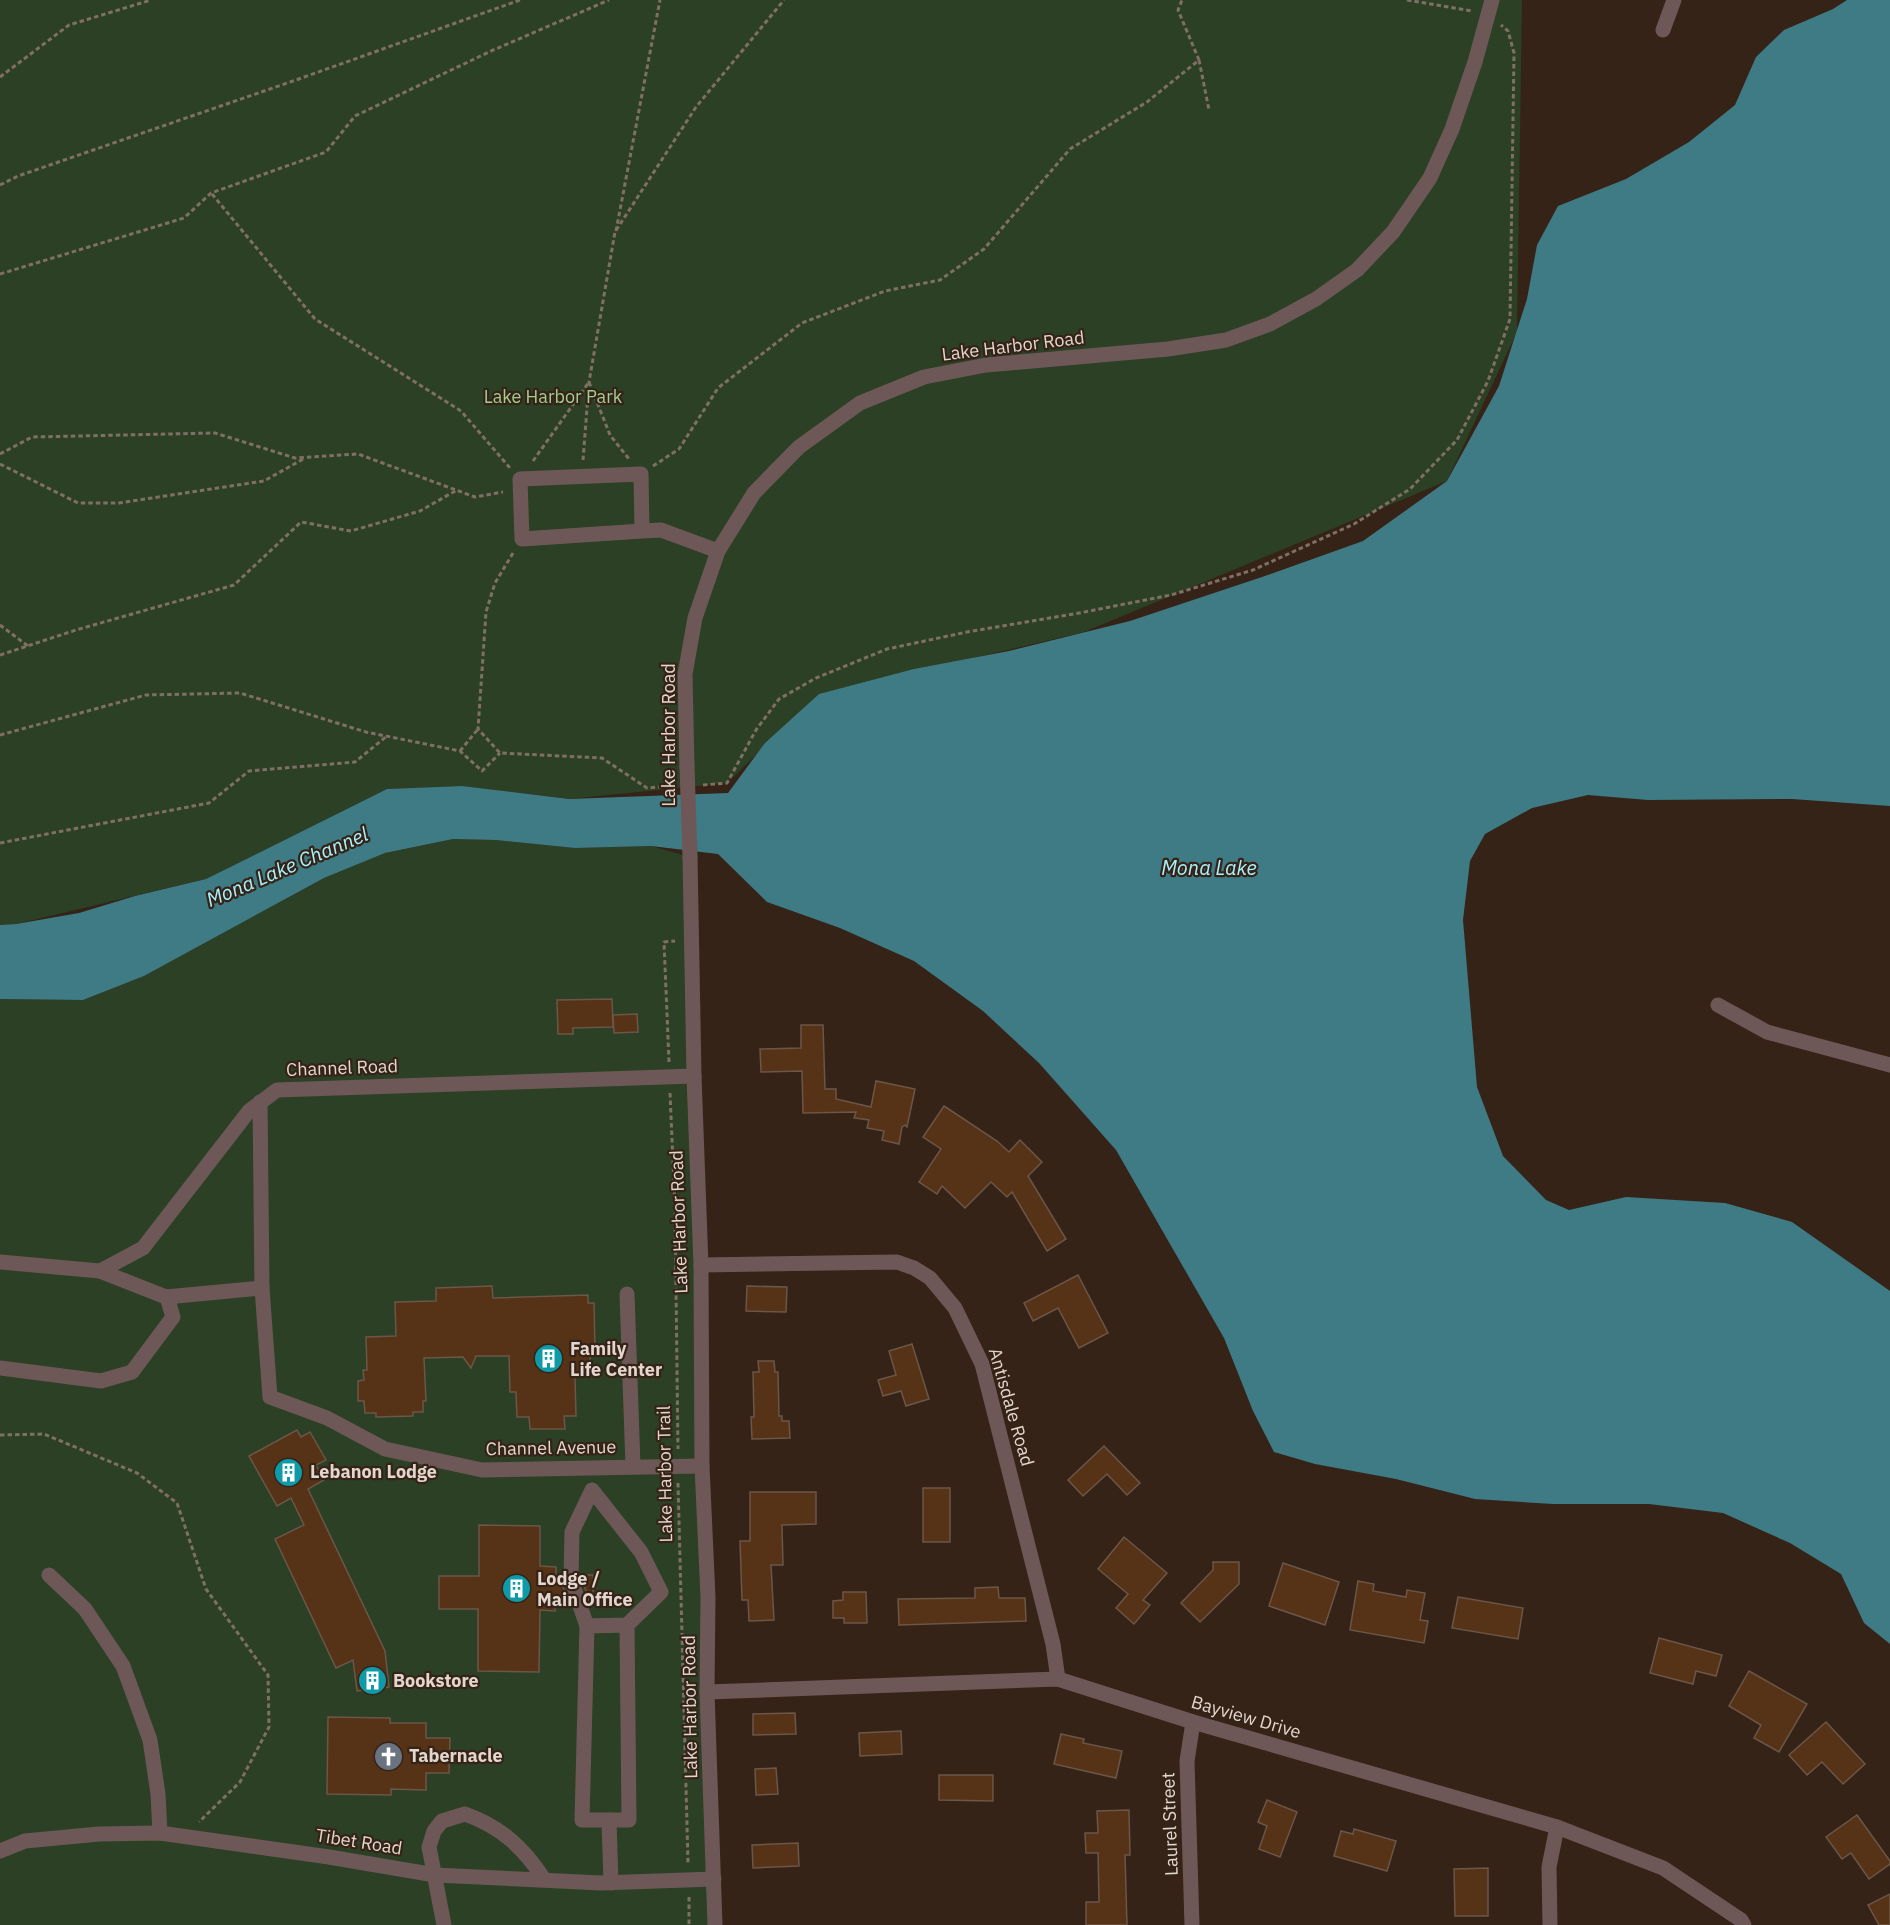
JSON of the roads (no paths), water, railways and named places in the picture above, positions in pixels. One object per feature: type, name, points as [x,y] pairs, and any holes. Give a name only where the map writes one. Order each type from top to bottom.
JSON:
[{"type":"street","points":[[1663,30],[1674,0]]},
{"type":"street","name":"Lake Harbor Road","points":[[715,1925],[707,1692],[708,1598],[702,1466],[701,1265],[694,1076],[685,674],[695,618],[718,552],[754,493],[799,447],[860,403],[924,377],[986,365],[1168,349],[1226,340],[1270,324],[1316,299],[1357,270],[1393,232],[1430,178],[1452,129],[1490,7]]},
{"type":"street","points":[[642,531],[641,474],[581,477],[520,484],[522,539],[661,530],[718,552]]},
{"type":"street","points":[[1718,1005],[1767,1032],[1890,1065]]},
{"type":"street","name":"Channel Road","points":[[100,1271],[142,1248],[249,1111],[277,1090],[694,1076]]},
{"type":"street","points":[[0,1263],[100,1271],[167,1297],[262,1288],[260,1102]]},
{"type":"street","name":"Antisdale Road","points":[[701,1265],[897,1262],[914,1268],[930,1278],[955,1308],[982,1364],[1053,1644],[1058,1679]]},
{"type":"street","name":"Channel Avenue","points":[[262,1288],[270,1396],[327,1418],[385,1449],[482,1470],[702,1466]]},
{"type":"street","points":[[627,1294],[633,1466]]},
{"type":"street","points":[[0,1368],[101,1381],[132,1372],[173,1317],[167,1297]]},
{"type":"street","points":[[592,1467],[592,1490],[572,1532],[571,1580],[587,1626],[582,1820],[629,1820],[627,1625]]},
{"type":"street","points":[[587,1626],[627,1625],[661,1592],[641,1552],[592,1490]]},
{"type":"street","points":[[49,1575],[85,1609],[123,1666],[150,1740],[158,1794],[160,1833]]},
{"type":"street","name":"Bayview Drive","points":[[707,1692],[1058,1679],[1192,1722],[1557,1827],[1663,1868],[1741,1920],[1744,1925]]},
{"type":"street","name":"Laurel Street","points":[[1192,1722],[1187,1761],[1192,1925]]},
{"type":"street","points":[[444,1925],[429,1847],[434,1831],[441,1821],[465,1814],[500,1830],[529,1856],[544,1879]]},
{"type":"street","points":[[609,1820],[611,1883]]},
{"type":"street","points":[[1550,1925],[1549,1867],[1557,1827]]},
{"type":"street","name":"Tibet Road","points":[[0,1851],[25,1841],[99,1834],[160,1833],[435,1875],[611,1883],[714,1879]]},
{"type":"street","points":[[0,1836],[25,1841]]},
{"type":"water","name":"Mona Lake","points":[[1847,0],[1890,0],[1890,806],[1792,799],[1648,800],[1588,795],[1532,808],[1485,834],[1470,861],[1463,920],[1477,1087],[1503,1156],[1546,1200],[1569,1210],[1626,1197],[1725,1203],[1792,1222],[1890,1291],[1890,1644],[1864,1623],[1841,1574],[1790,1543],[1723,1513],[1649,1504],[1553,1504],[1475,1499],[1396,1479],[1315,1464],[1274,1452],[1253,1411],[1224,1338],[1116,1150],[1039,1063],[983,1011],[914,961],[840,928],[767,902],[718,854],[651,846],[575,848],[496,840],[453,839],[385,853],[324,878],[144,976],[83,1000],[0,999],[0,925],[79,913],[135,896],[206,879],[387,789],[462,786],[569,799],[728,793],[765,743],[819,694],[914,669],[1009,651],[1130,621],[1363,541],[1447,481],[1499,386],[1527,299],[1537,245],[1558,206],[1626,179],[1689,142],[1735,105],[1756,57],[1784,30],[1833,9]]},
{"type":"place","name":"Family Life Center","points":[[549,1359]]},
{"type":"place","name":"Lebanon Lodge","points":[[289,1472]]},
{"type":"place","name":"Lodge / Main Office","points":[[516,1589]]},
{"type":"place","name":"Bookstore","points":[[372,1681]]},
{"type":"place","name":"Tabernacle","points":[[388,1756]]},
{"type":"park label","name":"Lake Harbor Park","points":[[553,397]]},
{"type":"water label","name":"Mona Lake Channel","points":[[287,867]]}]
